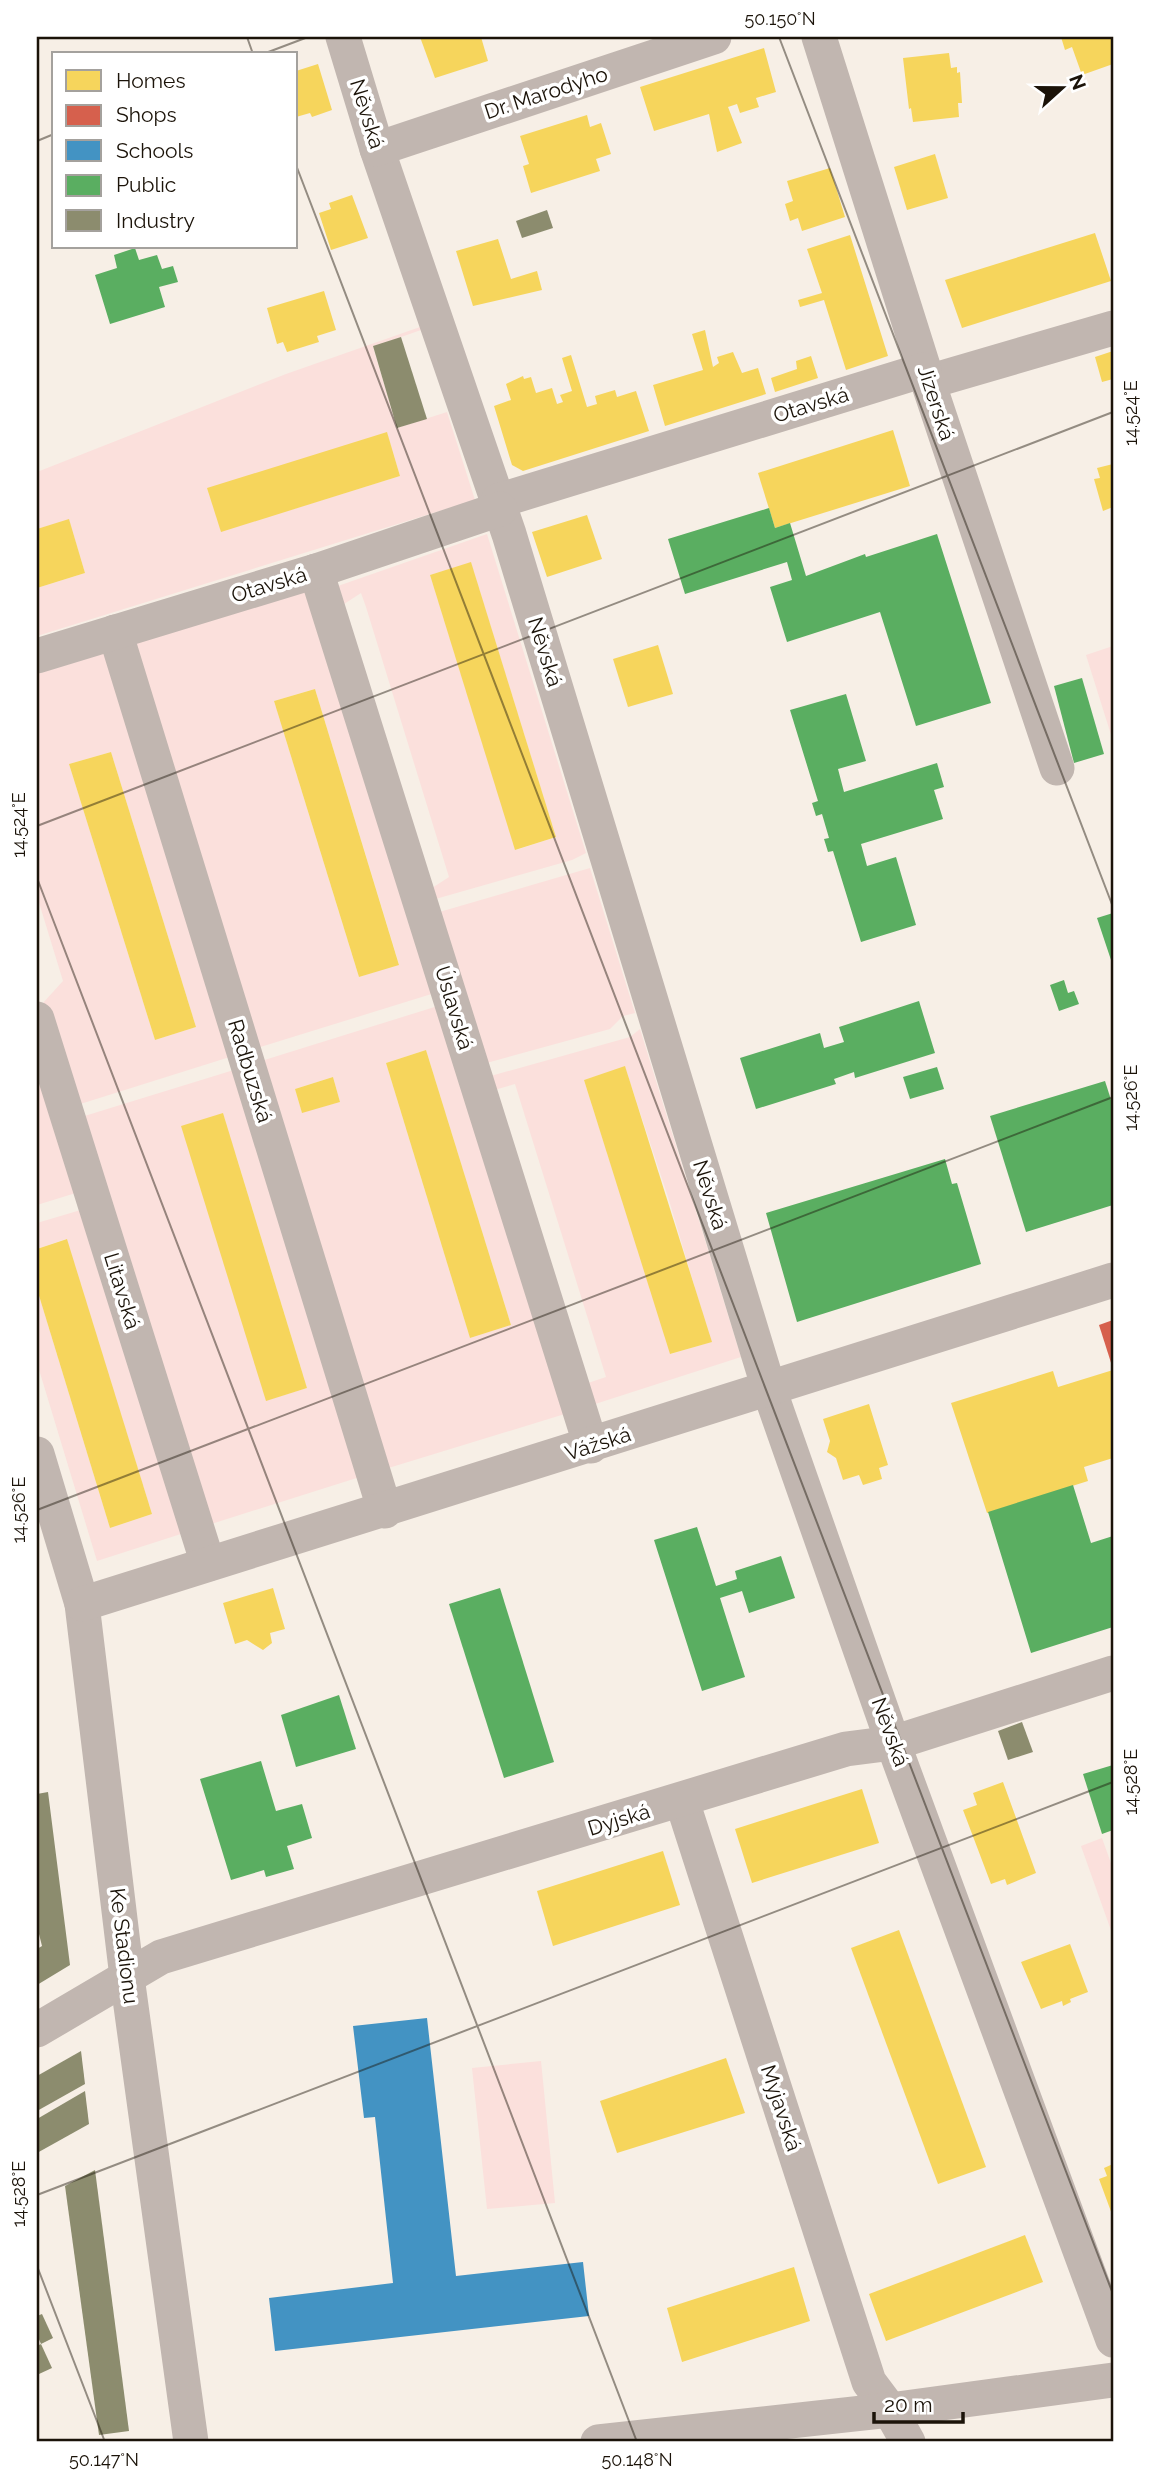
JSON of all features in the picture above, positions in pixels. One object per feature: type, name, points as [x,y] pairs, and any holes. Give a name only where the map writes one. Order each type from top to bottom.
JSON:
[{"type":"street","name":"Něvská","points":[[343,37],[377,149],[499,505],[769,1389],[893,1743],[1113,2340]]},
{"type":"street","name":"Dr. Marodyho","points":[[377,149],[714,37]]},
{"type":"street","name":"Jizerská","points":[[819,37],[926,376],[1057,768]]},
{"type":"street","name":"Otavská","points":[[37,656],[316,571],[499,505],[926,376],[1113,328]]},
{"type":"street","name":"Úslavská","points":[[316,571],[591,1446]]},
{"type":"street","name":"Radbuzská","points":[[114,632],[385,1511]]},
{"type":"street","name":"Litavská","points":[[37,1019],[208,1564]]},
{"type":"street","name":"Vážská","points":[[82,1604],[385,1511],[1113,1280]]},
{"type":"street","name":"Ke Stadionu","points":[[37,1454],[82,1604],[127,1977],[191,2442]]},
{"type":"street","name":"Dyjská","points":[[37,2030],[161,1957],[682,1801],[846,1749],[893,1743],[1113,1673]]},
{"type":"street","name":"Myjavská","points":[[682,1801],[869,2382],[890,2410],[908,2442]]},
{"type":"street","points":[[598,2442],[711,2436],[1113,2380]]},
{"type":"shaded area","points":[[420,327],[421,330],[373,347],[397,428],[447,412],[475,500],[37,636],[37,588],[85,573],[69,520],[37,529],[37,472],[286,374]],"holes":[[[387,433],[400,476],[222,531]]]},
{"type":"shaded area","points":[[487,534],[586,853],[572,860],[432,900],[429,890],[449,877],[366,607],[361,593],[341,606],[335,587]],"holes":[[[471,563],[556,837],[516,850],[430,575]]]},
{"type":"shaded area","points":[[312,588],[438,992],[254,1049],[137,666],[137,643]],"holes":[[[315,689],[399,964],[359,977],[274,701]]]},
{"type":"shaded area","points":[[1113,646],[1113,741],[1086,655]]},
{"type":"shaded area","points":[[108,652],[233,1056],[74,1106],[43,1003],[63,981],[37,896],[37,674]],"holes":[[[111,752],[196,1027],[155,1040],[69,764]]]},
{"type":"shaded area","points":[[590,868],[635,1013],[623,1016],[610,1029],[483,1064],[436,913]]},
{"type":"shaded area","points":[[441,1005],[568,1413],[382,1470],[258,1062]],"holes":[[[426,1050],[511,1325],[470,1338],[386,1063]],[[333,1077],[340,1102],[302,1112],[295,1089]]]},
{"type":"shaded area","points":[[640,1029],[741,1357],[589,1406],[582,1385],[606,1377],[515,1084],[491,1091],[487,1077],[630,1037]],"holes":[[[625,1067],[668,1197],[711,1342],[671,1354],[584,1080]]]},
{"type":"shaded area","points":[[37,1056],[79,1192],[37,1205]]},
{"type":"shaded area","points":[[237,1069],[363,1476],[205,1526],[78,1118]],"holes":[[[235,1152],[307,1388],[267,1400]]]},
{"type":"shaded area","points":[[84,1209],[184,1533],[97,1561],[37,1363],[37,1289],[110,1528],[152,1514],[66,1239],[37,1249],[37,1223]]},
{"type":"shaded area","points":[[1102,1838],[1113,1869],[1113,1936],[1081,1846]]},
{"type":"shaded area","points":[[541,2061],[555,2203],[487,2209],[472,2068]]},
{"type":"building: Homes","points":[[420,37],[481,37],[488,61],[435,78]]},
{"type":"building: Homes","points":[[1061,37],[1113,37],[1113,64],[1082,75],[1072,47],[1065,50]]},
{"type":"building: Homes","points":[[764,48],[776,92],[756,98],[759,107],[740,113],[737,104],[728,107],[742,143],[717,152],[709,114],[654,131],[640,87]]},
{"type":"building: Homes","points":[[949,53],[951,68],[957,67],[957,73],[960,72],[962,103],[958,103],[959,117],[913,122],[903,58]]},
{"type":"building: Homes","points":[[318,64],[332,110],[312,117],[310,113],[298,116],[298,70]]},
{"type":"building: Homes","points":[[587,115],[590,127],[601,123],[611,154],[596,159],[600,171],[531,193],[523,166],[529,164],[520,136]]},
{"type":"building: Homes","points":[[935,154],[948,198],[907,210],[894,167]]},
{"type":"building: Homes","points":[[830,168],[845,217],[802,231],[798,218],[790,221],[785,204],[793,201],[787,181]]},
{"type":"building: Homes","points":[[352,195],[368,238],[331,250],[319,213],[331,209],[329,203]]},
{"type":"building: Homes","points":[[1095,233],[1111,281],[962,328],[945,280]]},
{"type":"building: Homes","points":[[850,235],[888,356],[846,370],[824,300],[800,307],[798,300],[822,293],[807,249]]},
{"type":"building: Homes","points":[[498,239],[511,279],[537,271],[542,290],[473,306],[456,251]]},
{"type":"building: Homes","points":[[324,291],[336,330],[317,336],[319,342],[287,352],[283,342],[277,344],[267,308]]},
{"type":"building: Homes","points":[[705,330],[713,367],[719,363],[717,357],[733,352],[742,373],[758,368],[766,394],[665,426],[653,385],[703,370],[692,334]]},
{"type":"building: Homes","points":[[1113,351],[1113,379],[1102,382],[1095,357]]},
{"type":"building: Homes","points":[[571,355],[587,407],[597,404],[595,396],[615,390],[617,397],[636,391],[649,431],[523,471],[512,465],[494,406],[511,400],[506,384],[523,376],[524,379],[531,377],[536,393],[552,388],[557,404],[563,402],[560,395],[572,391],[562,358]]},
{"type":"building: Homes","points":[[811,356],[818,378],[775,392],[771,378],[797,369],[796,361]]},
{"type":"building: Homes","points":[[893,430],[910,486],[775,528],[758,473]]},
{"type":"building: Homes","points":[[387,432],[400,476],[221,532],[207,488]]},
{"type":"building: Homes","points":[[1113,464],[1113,507],[1103,511],[1094,479],[1100,478],[1097,468]]},
{"type":"building: Homes","points":[[587,515],[602,559],[547,577],[532,532]]},
{"type":"building: Homes","points":[[69,519],[85,573],[37,588],[37,529]]},
{"type":"building: Homes","points":[[471,562],[556,837],[515,850],[430,575]]},
{"type":"building: Homes","points":[[658,645],[673,694],[628,707],[613,659]]},
{"type":"building: Homes","points":[[315,689],[399,965],[359,977],[274,701]]},
{"type":"building: Homes","points":[[111,752],[196,1027],[155,1040],[69,764]]},
{"type":"building: Homes","points":[[426,1050],[511,1325],[470,1338],[386,1063]]},
{"type":"building: Homes","points":[[625,1066],[712,1342],[670,1354],[584,1080]]},
{"type":"building: Homes","points":[[333,1077],[340,1102],[302,1113],[295,1089]]},
{"type":"building: Homes","points":[[223,1113],[307,1388],[266,1401],[181,1126]]},
{"type":"building: Homes","points":[[67,1239],[152,1514],[110,1528],[37,1289],[37,1249]]},
{"type":"building: Homes","points":[[1113,1370],[1113,1458],[1084,1467],[1088,1481],[987,1513],[951,1403],[1053,1371],[1058,1387]]},
{"type":"building: Homes","points":[[869,1404],[888,1465],[879,1468],[882,1479],[863,1485],[859,1475],[843,1480],[836,1458],[827,1452],[830,1441],[823,1419]]},
{"type":"building: Homes","points":[[273,1588],[285,1629],[270,1633],[272,1643],[263,1650],[247,1640],[235,1644],[223,1603]]},
{"type":"building: Homes","points":[[1003,1782],[1036,1873],[1007,1885],[1005,1879],[991,1884],[963,1810],[977,1805],[973,1793]]},
{"type":"building: Homes","points":[[862,1789],[879,1843],[752,1883],[735,1829]]},
{"type":"building: Homes","points":[[663,1851],[680,1905],[553,1946],[537,1891]]},
{"type":"building: Homes","points":[[899,1930],[986,2167],[938,2184],[851,1948]]},
{"type":"building: Homes","points":[[1070,1944],[1088,1992],[1070,1999],[1071,2002],[1063,2006],[1062,2001],[1041,2009],[1021,1962]]},
{"type":"building: Homes","points":[[726,2058],[745,2113],[617,2153],[600,2101]]},
{"type":"building: Homes","points":[[1113,2164],[1113,2217],[1099,2179],[1107,2176],[1104,2168]]},
{"type":"building: Homes","points":[[1025,2235],[1043,2282],[886,2341],[869,2294]]},
{"type":"building: Homes","points":[[794,2267],[810,2321],[682,2362],[667,2308]]},
{"type":"building: Shops","points":[[1113,1320],[1113,1369],[1099,1325]]},
{"type":"building: Schools","points":[[427,2018],[456,2276],[583,2262],[589,2316],[275,2351],[269,2298],[393,2283],[375,2117],[364,2118],[353,2026]]},
{"type":"building: Public","points":[[135,248],[139,260],[157,255],[162,269],[173,266],[178,282],[159,287],[165,307],[110,324],[95,275],[117,268],[114,255]]},
{"type":"building: Public","points":[[769,508],[775,528],[790,523],[806,576],[865,554],[866,557],[937,534],[991,703],[916,726],[880,612],[787,642],[770,587],[792,580],[787,562],[685,594],[668,539]]},
{"type":"building: Public","points":[[1082,678],[1104,754],[1074,763],[1054,686]]},
{"type":"building: Public","points":[[846,694],[866,761],[838,769],[844,792],[937,763],[944,787],[934,790],[943,819],[861,844],[867,866],[896,857],[916,925],[861,942],[833,851],[828,852],[824,839],[829,838],[822,814],[816,816],[812,803],[818,801],[790,710]]},
{"type":"building: Public","points":[[1113,913],[1113,966],[1097,918]]},
{"type":"building: Public","points":[[1064,980],[1068,993],[1074,991],[1079,1004],[1059,1011],[1050,985]]},
{"type":"building: Public","points":[[919,1001],[935,1053],[855,1078],[854,1072],[834,1079],[836,1084],[756,1109],[740,1058],[820,1033],[824,1048],[844,1042],[839,1027]]},
{"type":"building: Public","points":[[937,1067],[944,1089],[910,1099],[903,1077]]},
{"type":"building: Public","points":[[1105,1081],[1113,1106],[1113,1205],[1026,1232],[990,1116]]},
{"type":"building: Public","points":[[945,1159],[952,1184],[957,1183],[981,1264],[797,1322],[766,1213]]},
{"type":"building: Public","points":[[1073,1485],[1091,1543],[1113,1536],[1113,1627],[1031,1653],[988,1512]]},
{"type":"building: Public","points":[[697,1527],[716,1586],[737,1579],[735,1571],[781,1556],[795,1598],[749,1613],[742,1591],[720,1598],[745,1677],[702,1691],[654,1540]]},
{"type":"building: Public","points":[[500,1588],[554,1762],[504,1778],[449,1604]]},
{"type":"building: Public","points":[[339,1695],[356,1749],[296,1767],[281,1715]]},
{"type":"building: Public","points":[[261,1761],[276,1811],[302,1804],[312,1838],[287,1846],[294,1869],[266,1877],[264,1870],[231,1880],[200,1779]]},
{"type":"building: Public","points":[[1113,1765],[1113,1830],[1102,1834],[1083,1774]]},
{"type":"building: Industry","points":[[547,210],[553,228],[522,238],[516,221]]},
{"type":"building: Industry","points":[[401,337],[427,419],[397,428],[373,346]]},
{"type":"building: Industry","points":[[1022,1722],[1033,1752],[1008,1760],[998,1731]]},
{"type":"building: Industry","points":[[48,1792],[70,1965],[37,1985],[37,1949],[42,1946],[37,1926],[37,1794]]},
{"type":"building: Industry","points":[[81,2051],[85,2084],[37,2111],[37,2076]]},
{"type":"building: Industry","points":[[85,2091],[89,2124],[37,2153],[37,2119]]},
{"type":"building: Industry","points":[[95,2170],[129,2431],[99,2435],[65,2186]]},
{"type":"building: Industry","points":[[42,2314],[53,2338],[41,2344],[37,2335],[37,2316]]},
{"type":"building: Industry","points":[[41,2344],[52,2368],[39,2374],[37,2346]]}]
